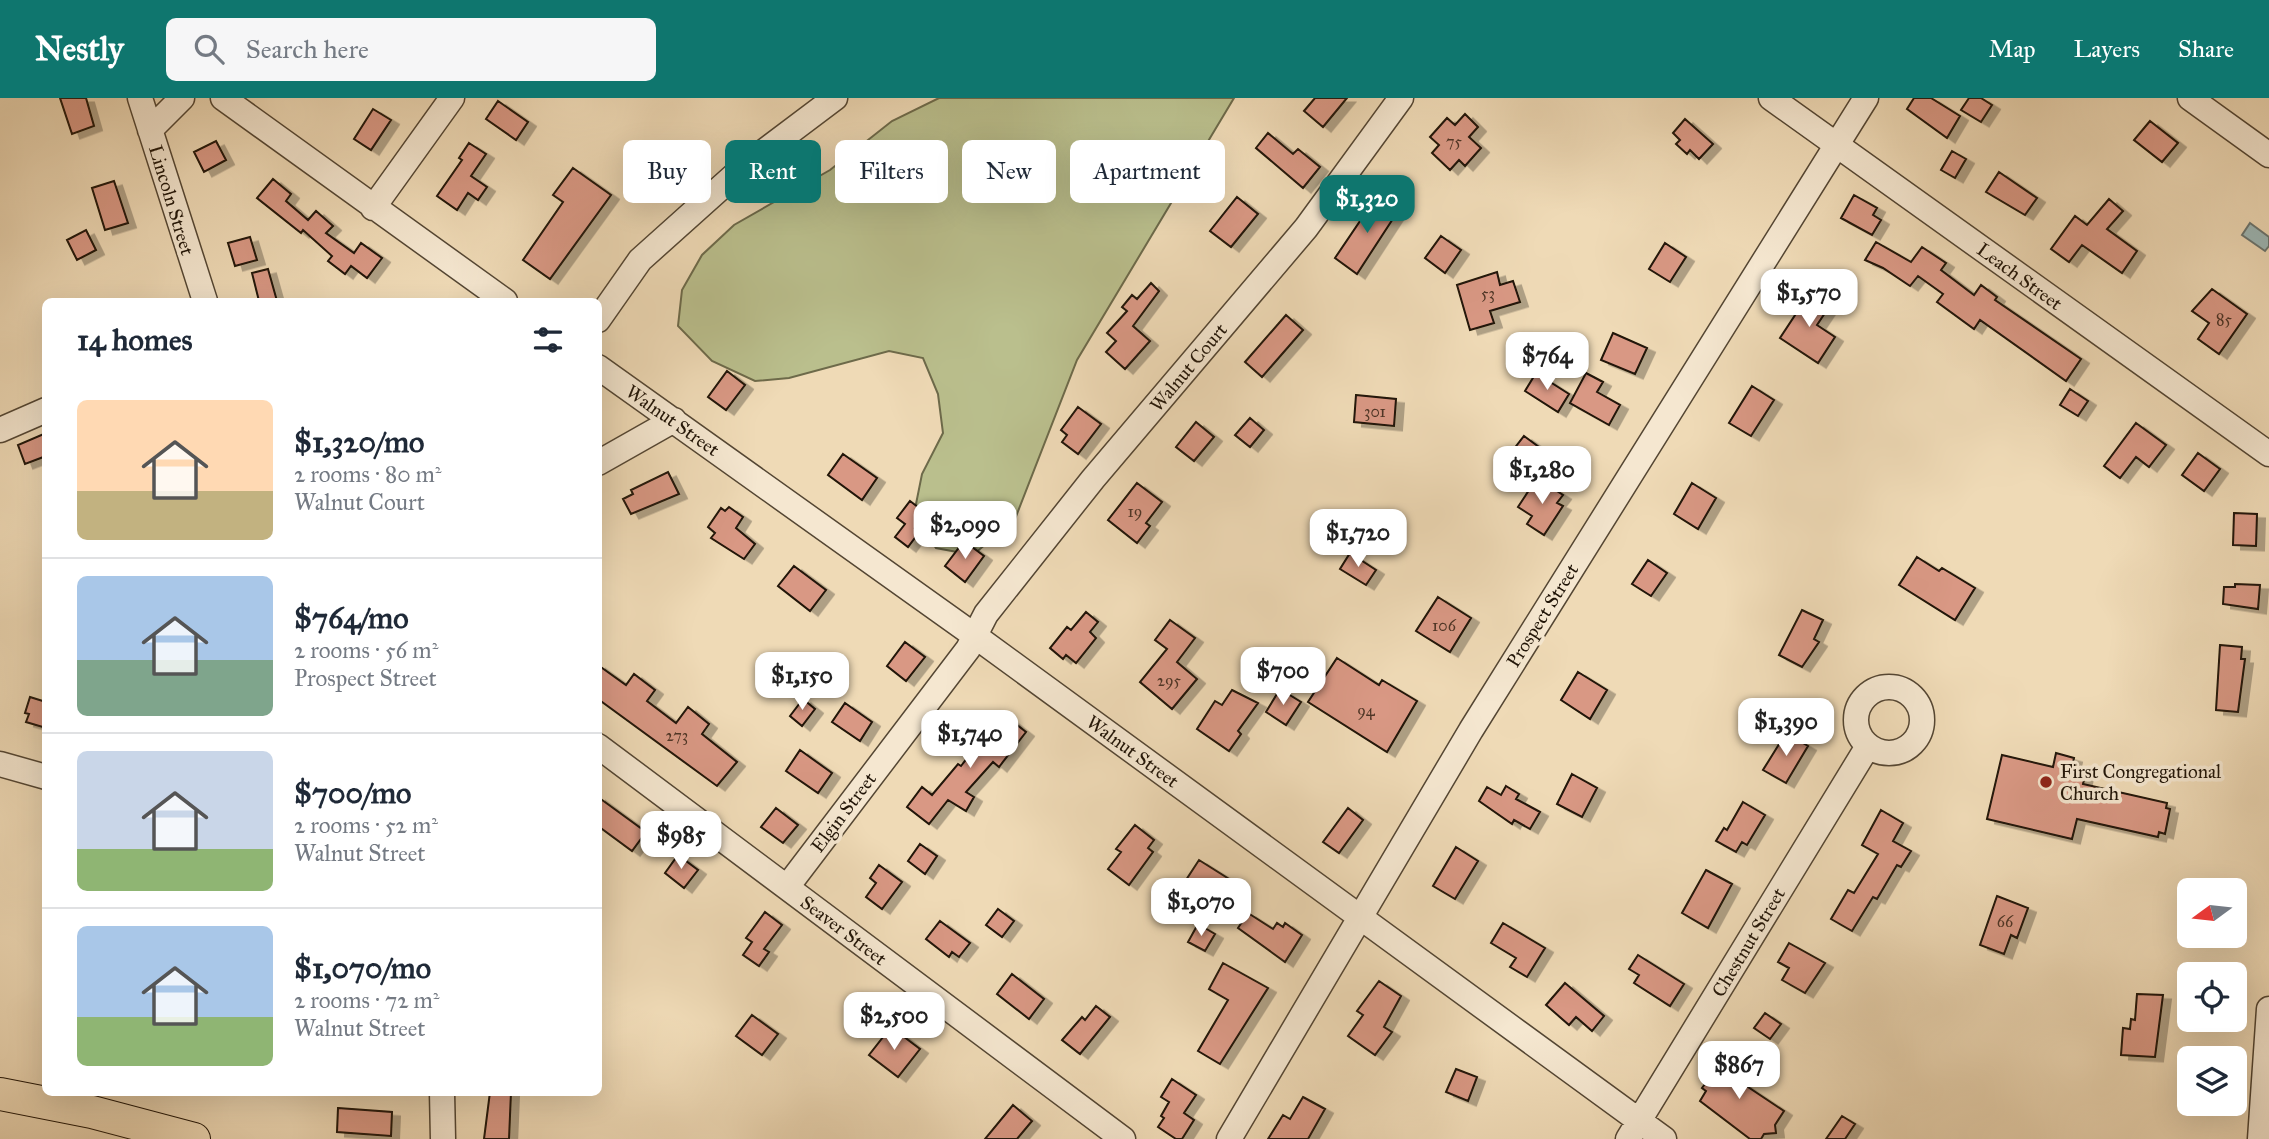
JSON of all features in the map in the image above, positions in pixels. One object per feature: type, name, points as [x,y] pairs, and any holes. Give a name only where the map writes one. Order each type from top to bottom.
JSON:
[{"type":"main road","points":[[0,1094],[92,1112],[194,1139]]},
{"type":"street","name":"Lincoln Street","points":[[140,98],[204,298]]},
{"type":"street","points":[[150,130],[182,98]]},
{"type":"street","points":[[223,98],[501,298]]},
{"type":"street","points":[[373,208],[452,98]]},
{"type":"street","points":[[602,314],[640,260],[746,165],[835,98]]},
{"type":"street","name":"Walnut Court","points":[[975,636],[986,614],[1093,479],[1306,228],[1401,98]]},
{"type":"street","name":"Leach Street","points":[[1771,98],[2269,454]]},
{"type":"street","name":"Prospect Street","points":[[1229,1139],[1477,720],[1866,98]]},
{"type":"street","points":[[2190,98],[2269,155]]},
{"type":"street","name":"Walnut Street","points":[[602,370],[975,636],[1359,916],[1634,1130],[1664,1139]]},
{"type":"street","points":[[0,430],[42,412]]},
{"type":"street","points":[[602,461],[674,420]]},
{"type":"street","name":"Elgin Street","points":[[787,887],[975,636]]},
{"type":"street","name":"Chestnut Street","points":[[1634,1130],[1868,746]]},
{"type":"street","name":"Seaver Street","points":[[602,749],[1124,1139]]},
{"type":"street","points":[[0,764],[42,776]]},
{"type":"street","points":[[2260,1139],[2269,1009]]},
{"type":"street","points":[[442,1096],[443,1139]]},
{"type":"green space","points":[[939,98],[1234,98],[1209,140],[1070,140],[1070,203],[1171,203],[1077,360],[1015,519],[973,555],[936,548],[914,514],[922,474],[943,433],[938,394],[923,358],[889,351],[789,378],[755,381],[712,361],[678,326],[682,290],[702,255],[734,225],[772,203],[821,203],[821,175],[835,166],[835,203],[948,203],[948,140],[868,140],[892,121]]},
{"type":"water","points":[[2250,223],[2269,237],[2269,246],[2265,251],[2242,235]]},
{"type":"building","points":[[60,98],[86,98],[94,126],[72,134]]},
{"type":"building","points":[[1315,98],[1347,98],[1323,127],[1304,111]]},
{"type":"building","points":[[1914,98],[1931,98],[1960,116],[1947,138],[1907,109]]},
{"type":"building","points":[[1969,98],[1981,98],[1992,105],[1981,122],[1961,110]]},
{"type":"building","points":[[498,101],[528,122],[516,140],[486,119]]},
{"type":"building","points":[[373,109],[391,120],[371,150],[354,139]]},
{"type":"building","points":[[1465,114],[1478,127],[1469,137],[1481,148],[1465,166],[1459,160],[1450,170],[1432,153],[1439,145],[1430,137],[1447,118],[1455,125]]},
{"type":"building","points":[[1685,119],[1713,144],[1699,159],[1690,150],[1687,154],[1676,144],[1680,140],[1673,133]]},
{"type":"building","points":[[2150,121],[2178,143],[2162,162],[2134,140]]},
{"type":"building","points":[[1268,133],[1293,154],[1298,149],[1320,167],[1303,188],[1256,148]]},
{"type":"building","points":[[216,141],[226,160],[204,172],[194,152]]},
{"type":"building","points":[[469,143],[486,154],[471,176],[487,187],[478,200],[468,193],[457,210],[437,196],[462,160],[459,158]]},
{"type":"building","points":[[1952,151],[1966,159],[1955,178],[1941,170]]},
{"type":"building","points":[[573,168],[611,195],[550,279],[523,260],[563,202],[553,195]]},
{"type":"building","points":[[1999,172],[2037,198],[2025,215],[1986,192]]},
{"type":"building","points":[[273,179],[291,194],[286,201],[308,220],[316,211],[333,226],[326,233],[354,253],[361,243],[382,258],[367,278],[351,266],[345,274],[328,261],[332,256],[303,230],[301,233],[257,198]]},
{"type":"building","points":[[114,181],[128,223],[105,230],[92,188]]},
{"type":"building","points":[[1854,195],[1877,208],[1873,215],[1881,220],[1872,235],[1841,218]]},
{"type":"building","points":[[1377,196],[1398,211],[1357,274],[1335,258]]},
{"type":"building","points":[[1237,197],[1258,214],[1231,247],[1210,231]]},
{"type":"building","points":[[2109,199],[2123,211],[2107,229],[2137,251],[2122,273],[2082,245],[2069,262],[2051,249],[2075,216],[2087,225]]},
{"type":"building","points":[[86,230],[96,250],[77,260],[67,240]]},
{"type":"building","points":[[1441,236],[1461,250],[1445,273],[1425,258]]},
{"type":"building","points":[[250,237],[257,260],[235,266],[228,243]]},
{"type":"building","points":[[1876,242],[1911,262],[1922,247],[1946,263],[1941,270],[1974,295],[1981,285],[1997,297],[1995,300],[2081,359],[2066,381],[1980,320],[1974,329],[1937,302],[1943,294],[1918,276],[1910,286],[1865,260]]},
{"type":"building","points":[[1665,243],[1686,257],[1670,282],[1649,269]]},
{"type":"building","points":[[268,269],[276,298],[258,298],[252,273]]},
{"type":"building","points":[[1497,272],[1500,285],[1513,281],[1520,302],[1490,311],[1494,323],[1470,330],[1457,285]]},
{"type":"building","points":[[1151,283],[1159,291],[1133,326],[1150,341],[1125,369],[1106,352],[1116,341],[1107,333],[1127,311],[1122,307],[1132,295],[1137,299]]},
{"type":"building","points":[[2212,289],[2247,314],[2219,354],[2198,339],[2209,323],[2192,311]]},
{"type":"building","points":[[1811,291],[1831,304],[1817,325],[1835,337],[1818,363],[1780,338]]},
{"type":"building","points":[[1286,315],[1303,330],[1262,377],[1245,362]]},
{"type":"building","points":[[1613,333],[1647,348],[1635,374],[1601,360]]},
{"type":"building","points":[[727,371],[745,385],[726,410],[708,397]]},
{"type":"building","points":[[1536,373],[1569,394],[1558,412],[1525,391]]},
{"type":"building","points":[[1586,373],[1603,382],[1597,392],[1620,405],[1609,425],[1570,403]]},
{"type":"building","points":[[1752,386],[1774,400],[1751,436],[1729,423]]},
{"type":"building","points":[[2070,389],[2088,401],[2078,416],[2060,405]]},
{"type":"building","points":[[1356,395],[1396,399],[1394,426],[1354,422]]},
{"type":"building","points":[[1078,407],[1101,424],[1078,454],[1062,442],[1067,435],[1061,430]]},
{"type":"building","points":[[1250,418],[1264,430],[1250,447],[1235,435]]},
{"type":"building","points":[[1196,422],[1214,437],[1194,461],[1176,447]]},
{"type":"building","points":[[2136,423],[2166,445],[2149,467],[2136,457],[2120,478],[2104,466]]},
{"type":"building","points":[[42,435],[42,458],[25,464],[18,445]]},
{"type":"building","points":[[1524,436],[1543,450],[1530,468],[1510,454]]},
{"type":"building","points":[[2198,453],[2220,469],[2204,491],[2182,475]]},
{"type":"building","points":[[843,454],[877,478],[862,500],[828,475]]},
{"type":"building","points":[[668,472],[679,494],[631,514],[623,499],[633,494],[631,490]]},
{"type":"building","points":[[1537,478],[1563,495],[1557,503],[1563,506],[1544,535],[1527,524],[1532,516],[1518,507]]},
{"type":"building","points":[[1137,483],[1162,502],[1146,523],[1150,526],[1137,543],[1108,520]]},
{"type":"building","points":[[1692,483],[1716,498],[1698,529],[1674,514]]},
{"type":"building","points":[[910,501],[927,514],[915,528],[920,531],[908,547],[895,537],[905,524],[897,518]]},
{"type":"building","points":[[729,507],[743,517],[736,528],[755,544],[744,559],[711,538],[715,533],[708,527],[721,508],[725,511]]},
{"type":"building","points":[[2234,513],[2257,514],[2256,546],[2233,545]]},
{"type":"building","points":[[964,541],[984,556],[965,582],[945,566]]},
{"type":"building","points":[[1350,553],[1376,570],[1366,585],[1340,569]]},
{"type":"building","points":[[1917,557],[1975,588],[1955,620],[1899,585]]},
{"type":"building","points":[[1648,560],[1667,573],[1651,596],[1632,584]]},
{"type":"building","points":[[794,566],[826,590],[810,611],[778,586]]},
{"type":"building","points":[[2235,584],[2260,585],[2258,609],[2223,604],[2224,587],[2235,587]]},
{"type":"building","points":[[1438,597],[1471,618],[1450,652],[1416,631]]},
{"type":"building","points":[[1802,610],[1823,620],[1814,639],[1819,642],[1802,667],[1779,655]]},
{"type":"building","points":[[1086,612],[1098,622],[1090,632],[1096,638],[1076,663],[1066,655],[1063,659],[1050,648],[1067,627],[1071,630]]},
{"type":"building","points":[[1170,620],[1195,638],[1177,662],[1197,679],[1172,709],[1140,682],[1167,649],[1155,640]]},
{"type":"building","points":[[905,642],[925,657],[906,681],[887,666]]},
{"type":"building","points":[[2220,645],[2242,647],[2241,659],[2245,659],[2238,712],[2216,710]]},
{"type":"building","points":[[1337,658],[1379,685],[1382,680],[1417,701],[1387,752],[1308,702]]},
{"type":"building","points":[[602,668],[626,685],[634,674],[655,690],[647,701],[676,723],[688,707],[709,724],[702,734],[737,762],[717,786],[602,702]]},
{"type":"building","points":[[1578,672],[1607,690],[1590,719],[1561,700]]},
{"type":"building","points":[[1280,689],[1301,702],[1286,725],[1266,712]]},
{"type":"building","points":[[1232,690],[1258,703],[1238,731],[1241,734],[1229,751],[1197,729],[1215,701],[1222,705]]},
{"type":"building","points":[[30,697],[42,701],[42,727],[26,722],[29,714],[25,713]]},
{"type":"building","points":[[803,699],[815,709],[802,726],[790,716]]},
{"type":"building","points":[[845,703],[872,722],[860,741],[832,722]]},
{"type":"building","points":[[1002,713],[1026,732],[999,767],[993,762],[966,792],[974,797],[966,811],[948,800],[929,824],[907,807],[922,787],[932,795],[958,764],[961,766]]},
{"type":"building","points":[[1786,733],[1808,746],[1786,783],[1763,770]]},
{"type":"building","points":[[800,750],[832,773],[818,793],[786,771]]},
{"type":"building","points":[[2056,753],[2074,758],[2071,771],[2085,775],[2083,784],[2167,803],[2166,808],[2170,809],[2165,834],[2159,832],[2158,837],[2077,819],[2072,839],[1987,819],[2002,755],[2053,767]]},
{"type":"building","points":[[1572,774],[1597,788],[1582,817],[1557,804]]},
{"type":"building","points":[[1506,786],[1519,794],[1516,799],[1540,812],[1530,829],[1514,820],[1512,824],[1479,801],[1487,787],[1501,795]]},
{"type":"building","points":[[602,800],[646,832],[632,851],[602,829]]},
{"type":"building","points":[[1743,802],[1765,815],[1747,845],[1742,842],[1736,852],[1716,841],[1724,828],[1727,830]]},
{"type":"building","points":[[776,808],[798,825],[783,843],[761,827]]},
{"type":"building","points":[[1348,808],[1363,820],[1339,853],[1323,842]]},
{"type":"building","points":[[1881,810],[1903,823],[1893,841],[1911,851],[1901,867],[1897,865],[1877,899],[1873,897],[1852,931],[1831,919],[1848,890],[1854,893],[1878,854],[1862,845]]},
{"type":"building","points":[[1135,825],[1154,840],[1148,848],[1153,852],[1129,885],[1108,869],[1121,852],[1116,849]]},
{"type":"building","points":[[920,844],[937,856],[925,874],[908,861]]},
{"type":"building","points":[[1456,847],[1478,861],[1455,899],[1433,886]]},
{"type":"building","points":[[678,855],[698,870],[684,888],[665,873]]},
{"type":"building","points":[[1199,860],[1237,884],[1223,904],[1186,880]]},
{"type":"building","points":[[879,865],[902,882],[882,909],[866,897],[876,883],[870,878]]},
{"type":"building","points":[[1706,870],[1732,884],[1708,928],[1682,913]]},
{"type":"building","points":[[1997,896],[2028,908],[2017,938],[2011,935],[2004,954],[1980,945]]},
{"type":"building","points":[[998,909],[1014,921],[1002,937],[986,925]]},
{"type":"building","points":[[765,912],[782,925],[764,949],[769,952],[759,966],[743,955],[752,942],[746,938]]},
{"type":"building","points":[[1248,913],[1273,929],[1277,923],[1283,927],[1285,923],[1302,935],[1285,962],[1238,928]]},
{"type":"building","points":[[940,921],[970,943],[959,957],[952,952],[949,957],[926,939]]},
{"type":"building","points":[[1503,923],[1545,948],[1527,977],[1510,967],[1516,958],[1491,943]]},
{"type":"building","points":[[1198,924],[1215,934],[1205,951],[1188,942]]},
{"type":"building","points":[[1789,943],[1825,963],[1805,993],[1782,980],[1789,968],[1778,962]]},
{"type":"building","points":[[1638,955],[1684,984],[1670,1006],[1634,983],[1639,975],[1629,969]]},
{"type":"building","points":[[1223,963],[1268,988],[1220,1064],[1198,1051],[1228,1000],[1209,989]]},
{"type":"building","points":[[1012,974],[1044,999],[1029,1019],[997,994]]},
{"type":"building","points":[[1379,981],[1401,996],[1384,1027],[1392,1032],[1375,1055],[1348,1036],[1363,1015],[1357,1011]]},
{"type":"building","points":[[1565,983],[1604,1016],[1592,1031],[1576,1017],[1569,1025],[1546,1005]]},
{"type":"building","points":[[2137,994],[2163,995],[2155,1057],[2121,1055],[2123,1028],[2130,1029],[2131,1019],[2135,1020]]},
{"type":"building","points":[[1096,1006],[1110,1017],[1080,1054],[1062,1040],[1082,1017],[1085,1020]]},
{"type":"building","points":[[1765,1013],[1781,1024],[1770,1039],[1754,1028]]},
{"type":"building","points":[[752,1015],[778,1034],[762,1055],[736,1036]]},
{"type":"building","points":[[891,1027],[920,1049],[898,1077],[869,1055]]},
{"type":"building","points":[[1721,1052],[1747,1075],[1742,1083],[1784,1111],[1775,1125],[1776,1133],[1764,1134],[1761,1139],[1750,1139],[1700,1101],[1706,1091],[1702,1088],[1714,1072],[1709,1069]]},
{"type":"building","points":[[1456,1069],[1477,1077],[1468,1101],[1446,1092]]},
{"type":"building","points":[[1172,1079],[1196,1095],[1184,1113],[1194,1120],[1182,1139],[1176,1139],[1158,1127],[1169,1102],[1161,1097]]},
{"type":"building","points":[[489,1096],[511,1096],[509,1139],[484,1139]]},
{"type":"building","points":[[1303,1097],[1325,1109],[1308,1139],[1268,1139],[1283,1115],[1290,1119]]},
{"type":"building","points":[[1013,1105],[1032,1121],[1017,1139],[985,1139]]},
{"type":"building","points":[[338,1108],[392,1112],[391,1136],[337,1132]]},
{"type":"building","points":[[1842,1116],[1855,1124],[1845,1139],[1826,1139]]},
{"type":"place","name":"First Congregational Church","points":[[2046,782]]}]
